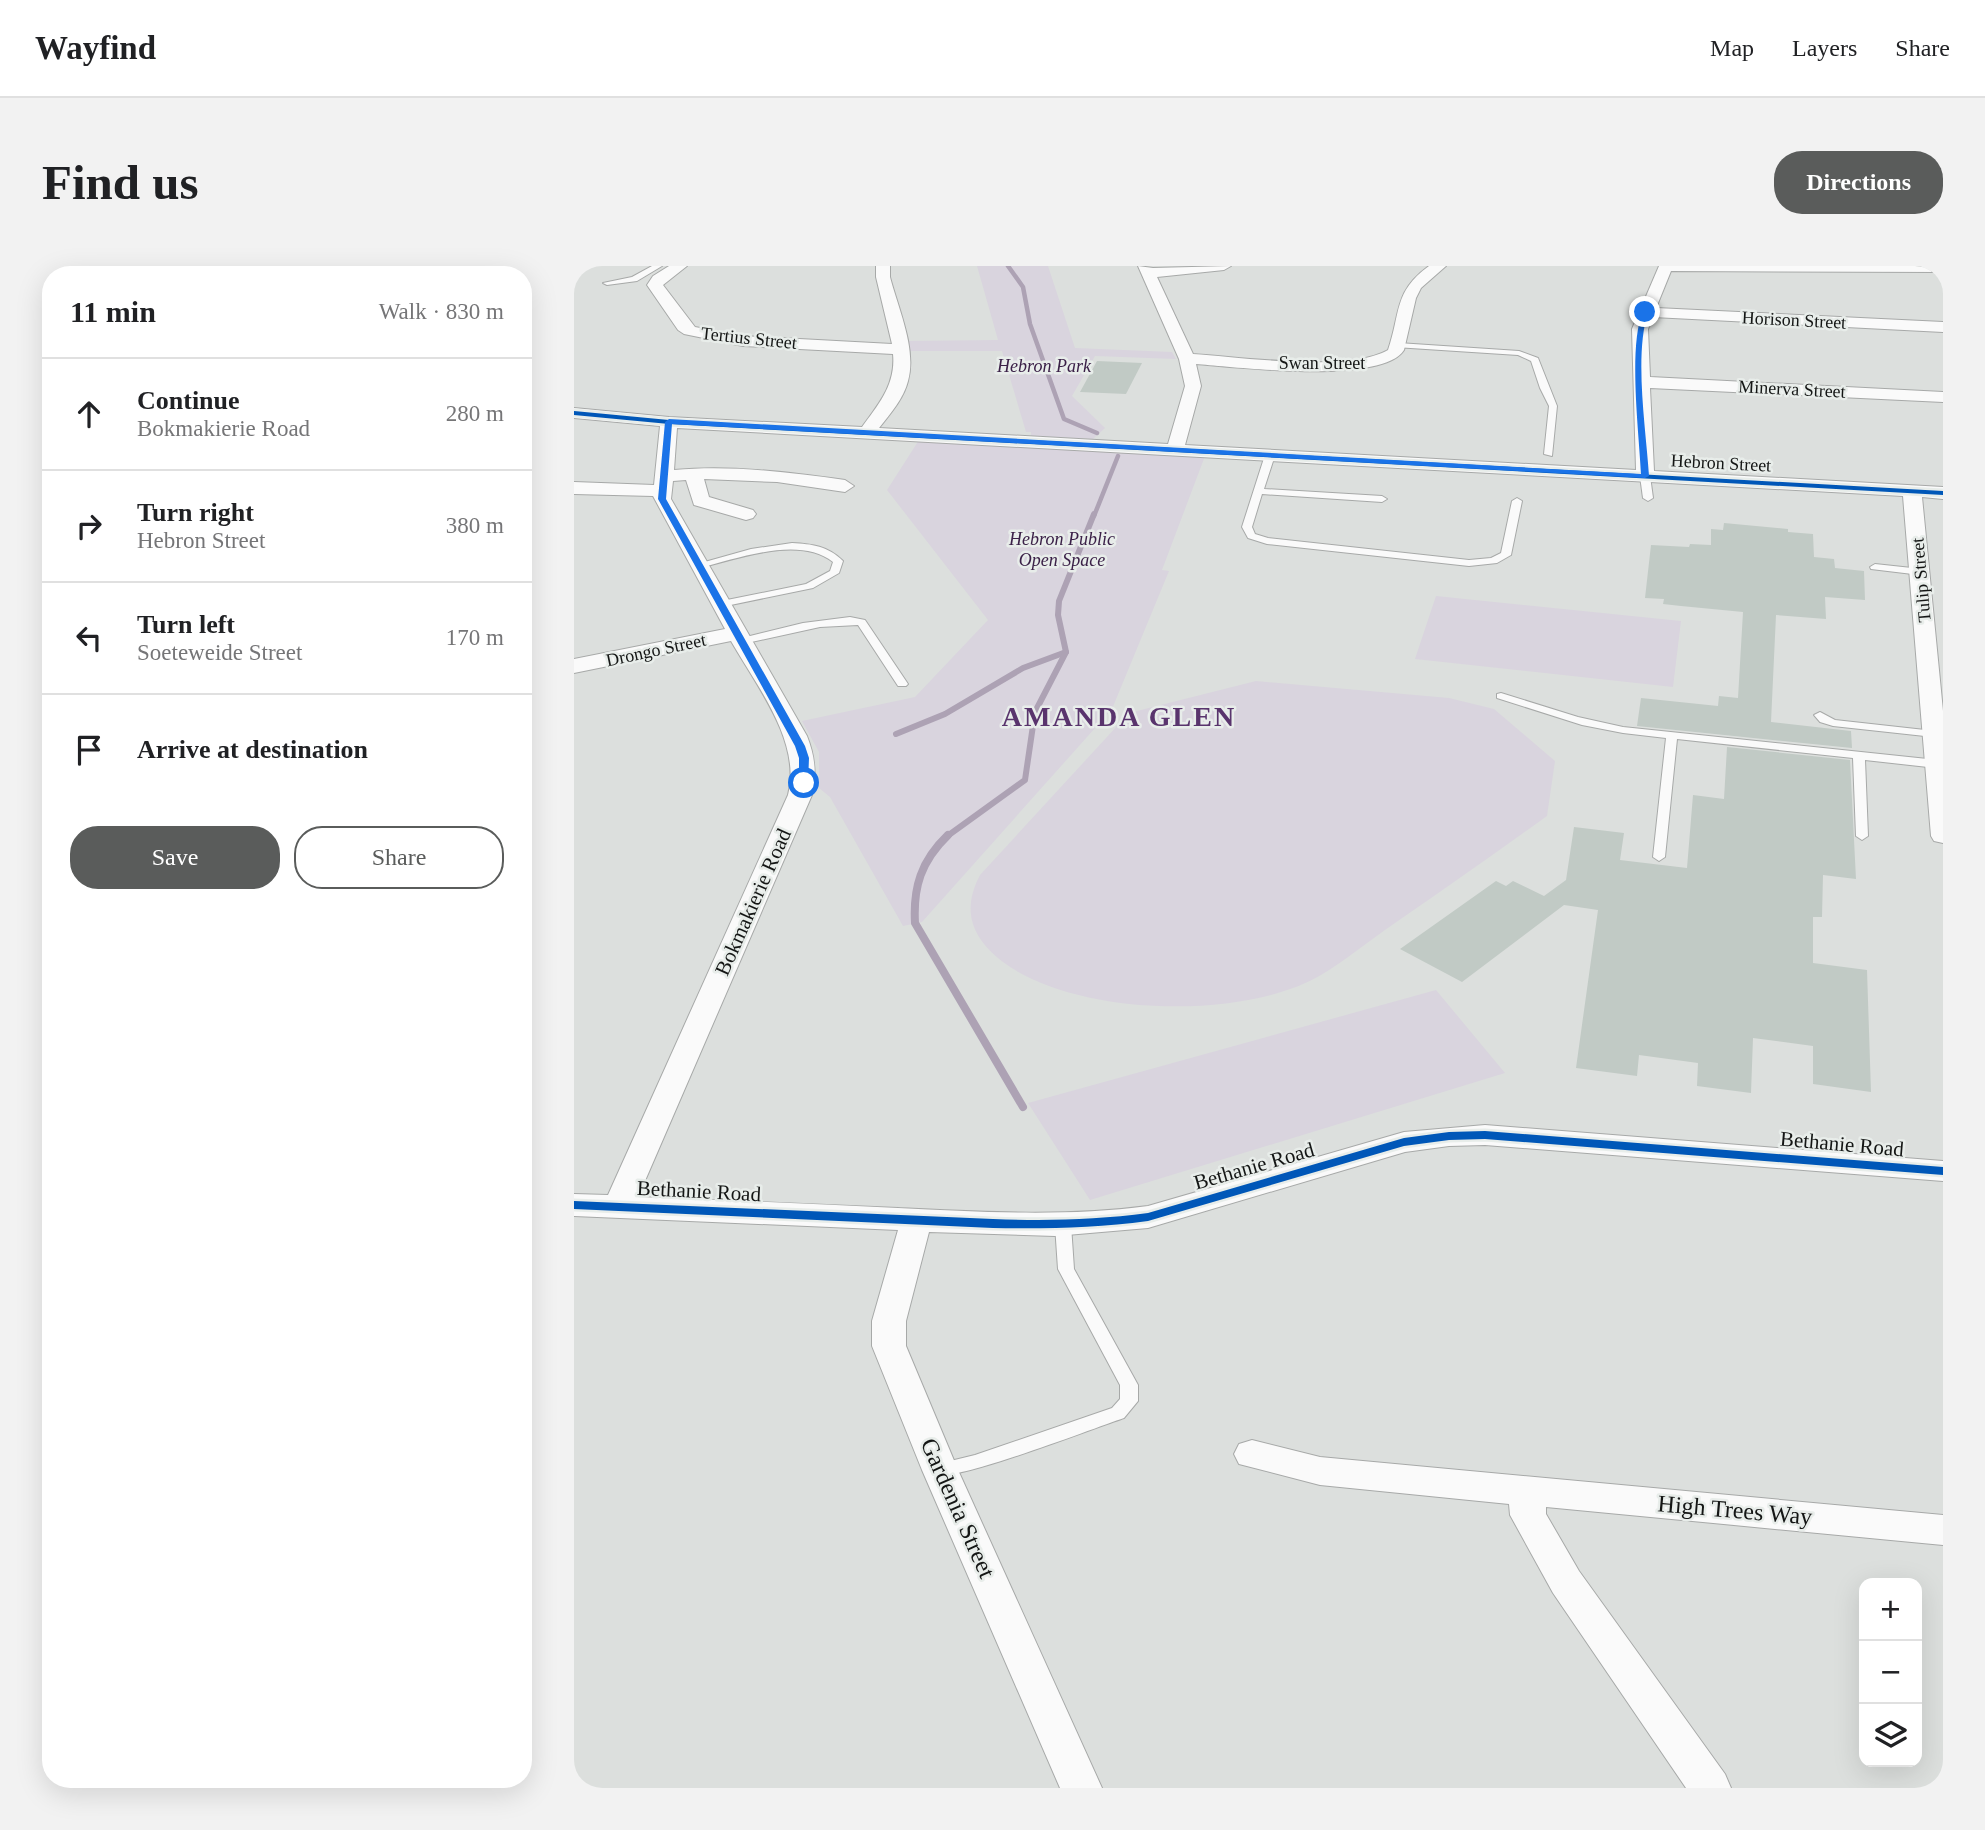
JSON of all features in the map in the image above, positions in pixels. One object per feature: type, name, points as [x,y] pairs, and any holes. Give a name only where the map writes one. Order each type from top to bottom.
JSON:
[{"type":"street","name":"Tertius Street","points":[[680,266],[658,279],[655,285],[684,327],[690,331],[743,341],[899,349]]},
{"type":"street","points":[[867,432],[898,384],[901,367],[883,266]]},
{"type":"street","points":[[1175,450],[1192,398],[1193,386],[1187,359],[1147,270],[1224,266]]},
{"type":"street","points":[[1398,345],[1410,289],[1439,266]]},
{"type":"street","points":[[1645,476],[1640,329],[1645,312],[1667,267],[1943,268]]},
{"type":"street","name":"Horison Street","points":[[1645,312],[1943,327]]},
{"type":"street","name":"Swan Street","points":[[1187,359],[1357,366],[1386,359],[1394,353],[1398,345]]},
{"type":"street","name":"Minerva Street","points":[[1641,382],[1943,397]]},
{"type":"street","name":"Hebron Street","points":[[574,413],[669,422],[1943,493]]},
{"type":"street","name":"Bokmakierie Road","points":[[618,1207],[803,785],[804,758],[800,746],[662,499],[669,422]]},
{"type":"street","points":[[693,473],[699,499],[704,503],[746,514]]},
{"type":"street","points":[[574,488],[663,484],[693,473],[772,474],[845,486]]},
{"type":"street","name":"Tulip Street","points":[[1912,491],[1943,836]]},
{"type":"street","name":"Drongo Street","points":[[574,666],[740,637]]},
{"type":"street","name":"Bethanie Road","points":[[574,1205],[1063,1225],[1112,1223],[1148,1217],[1393,1145],[1449,1136],[1485,1135],[1943,1171]]},
{"type":"street","name":"Gardenia Street","points":[[916,1220],[889,1321],[887,1338],[940,1470],[1081,1788]]},
{"type":"street","name":"High Trees Way","points":[[1252,1454],[1320,1471],[1943,1530]]},
{"type":"street","points":[[1527,1491],[1528,1515],[1566,1582],[1710,1788]]},
{"type":"lane","points":[[574,271],[587,266]]},
{"type":"lane","points":[[607,283],[634,279],[658,266]]},
{"type":"lane","points":[[1398,345],[1518,353],[1535,360],[1553,406],[1549,454]]},
{"type":"lane","points":[[1270,455],[1247,527],[1248,532],[1257,539],[1469,563],[1493,561],[1506,555],[1517,501]]},
{"type":"lane","points":[[1645,476],[1648,498]]},
{"type":"lane","points":[[1258,491],[1382,499]]},
{"type":"lane","points":[[699,565],[794,546],[826,552],[838,561],[834,573],[817,583],[721,604]]},
{"type":"lane","points":[[1875,568],[1921,572]]},
{"type":"lane","points":[[740,637],[849,620],[861,622],[902,684]]},
{"type":"lane","points":[[1501,696],[1521,699],[1554,714],[1584,723],[1937,764]]},
{"type":"lane","points":[[1820,715],[1824,720],[1833,723],[1934,734]]},
{"type":"lane","points":[[1659,857],[1672,735]]},
{"type":"lane","points":[[1859,756],[1862,836]]},
{"type":"lane","points":[[940,1470],[976,1462],[1118,1413],[1129,1401],[1129,1385],[1066,1269],[1063,1225]]},
{"type":"green space","name":"Hebron Park","points":[[977,266],[1048,266],[1075,348],[1172,352],[1176,359],[1095,356],[1072,396],[1105,428],[1093,439],[1031,436],[1031,432],[1026,432],[1002,351],[907,351],[905,341],[998,340]]},
{"type":"green space","name":"Hebron Public Open Space","points":[[919,440],[1205,456],[1162,570],[1169,571],[1112,709],[922,922],[903,926],[830,797],[819,788],[819,752],[802,721],[915,697],[988,620],[887,490]]},
{"type":"green space","points":[[1436,596],[1681,621],[1673,687],[1415,659]]},
{"type":"green space","points":[[1256,681],[1449,698],[1494,709],[1555,761],[1547,816],[1321,975],[1288,990],[1249,1000],[1160,1006],[1115,1002],[1072,993],[1034,980],[992,953],[977,933],[971,912],[971,900],[980,875],[1129,713]]},
{"type":"green space","points":[[1436,990],[1505,1073],[1090,1200],[1028,1103]]},
{"type":"building","points":[[1097,361],[1142,363],[1126,394],[1080,392]]},
{"type":"building","points":[[1724,523],[1813,534],[1814,557],[1834,559],[1835,568],[1864,571],[1865,600],[1825,597],[1826,619],[1776,615],[1771,722],[1851,731],[1852,748],[1637,726],[1641,698],[1718,706],[1719,696],[1738,698],[1743,612],[1663,604],[1664,599],[1645,598],[1651,545],[1711,545],[1711,529],[1723,530]]},
{"type":"building","points":[[1727,747],[1850,760],[1856,879],[1823,875],[1822,917],[1813,917],[1813,963],[1867,970],[1871,1092],[1813,1084],[1813,1046],[1753,1038],[1751,1093],[1697,1086],[1698,1063],[1639,1055],[1637,1076],[1576,1068],[1598,910],[1564,905],[1462,982],[1400,949],[1496,881],[1506,886],[1513,881],[1544,896],[1566,880],[1574,827],[1624,833],[1620,860],[1687,868],[1693,795],[1724,799]]},
{"type":"waterway","points":[[1008,266],[1023,287],[1030,324],[1064,419],[1097,433]]},
{"type":"waterway","points":[[1094,516],[1118,456]]},
{"type":"waterway","points":[[1066,652],[1058,615],[1059,601],[1094,514]]},
{"type":"waterway","points":[[896,734],[945,714],[1023,668],[1066,652]]},
{"type":"waterway","points":[[947,837],[1025,780],[1035,712],[1066,652]]},
{"type":"waterway","points":[[947,837],[931,855],[921,875],[917,886],[915,923],[1023,1107]]},
{"type":"cycle path","points":[[574,413],[669,422],[1943,493]]},
{"type":"cycle path","points":[[574,1205],[993,1224],[1117,1221],[1148,1217],[1404,1142],[1449,1136],[1485,1135],[1943,1171]]},
{"type":"district","name":"AMANDA GLEN","points":[[1119,716]]},
{"type":"route","points":[[804,783],[804,758],[791,727],[662,499],[669,422],[1645,476],[1639,351],[1640,329],[1645,312]]}]
